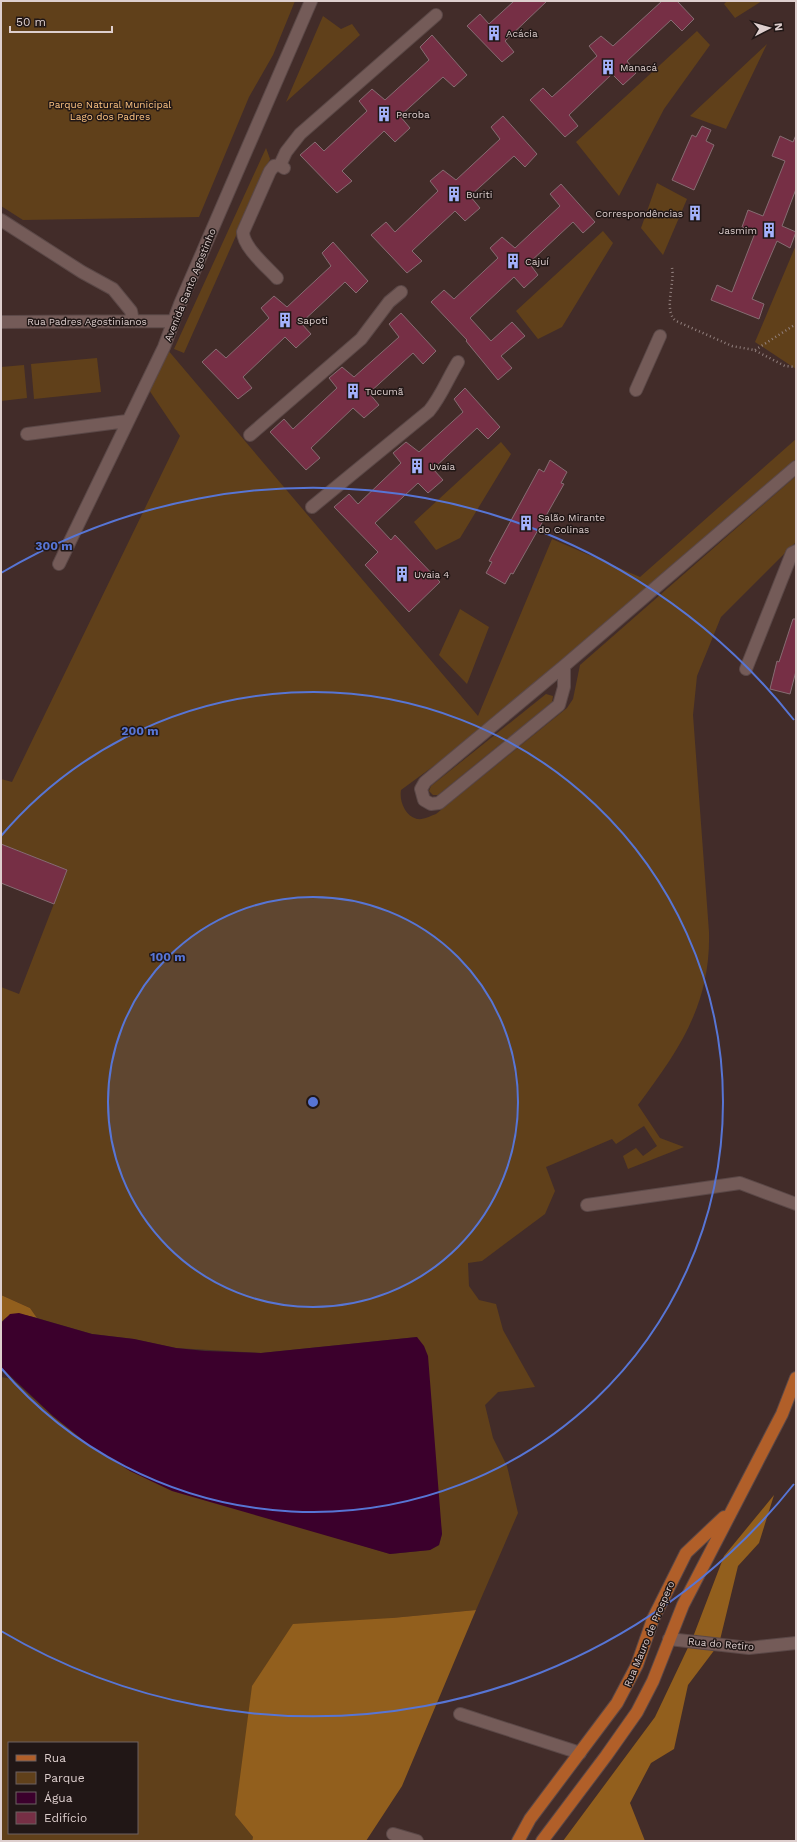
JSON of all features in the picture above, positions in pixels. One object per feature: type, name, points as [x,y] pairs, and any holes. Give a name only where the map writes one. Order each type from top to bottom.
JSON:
[{"type":"main road","name":"Rua Mauro de Prospero","points":[[542,1841],[637,1712],[653,1681],[683,1605],[782,1414],[796,1378]]},
{"type":"main road","name":"Rua Mauro de Prospero","points":[[518,1841],[530,1818],[606,1720],[628,1684],[646,1642],[653,1619],[686,1553],[731,1511]]},
{"type":"street","name":"Avenida Santo Agostinho","points":[[59,564],[164,347],[173,321],[311,1]]},
{"type":"street","points":[[277,278],[248,246],[243,236],[243,232],[270,171],[274,166],[282,166],[286,152],[300,134],[436,15]]},
{"type":"street","points":[[1,220],[82,272],[113,289],[131,311],[133,321]]},
{"type":"street","points":[[250,435],[361,339],[389,302],[401,292]]},
{"type":"street","name":"Rua Padres Agostinianos","points":[[1,322],[173,321]]},
{"type":"street","points":[[636,390],[660,336]]},
{"type":"street","points":[[312,507],[429,411],[437,401],[448,377],[458,362]]},
{"type":"street","points":[[27,434],[127,421]]},
{"type":"street","points":[[564,666],[564,687],[559,705],[439,803],[431,804],[424,800],[420,793],[425,782],[564,666],[796,467]]},
{"type":"street","points":[[746,669],[792,553],[796,551]]},
{"type":"street","points":[[587,1205],[740,1183],[796,1204]]},
{"type":"street","name":"Rua do Retiro","points":[[669,1639],[749,1648],[796,1643]]},
{"type":"street","points":[[460,1714],[580,1753]]},
{"type":"street","points":[[393,1834],[417,1841]]},
{"type":"path","points":[[672,268],[673,287],[669,305],[671,317],[682,324],[732,346],[754,350],[785,366],[796,367]]},
{"type":"path","points":[[754,350],[796,324]]},
{"type":"green space","name":"Parque Natural Municipal Lago dos Padres","points":[[1,1],[295,1],[273,55],[249,97],[199,217],[23,220],[1,206]]},
{"type":"green space","points":[[727,1],[762,1],[735,18],[724,4]]},
{"type":"green space","points":[[323,16],[341,29],[352,24],[360,35],[286,102]]},
{"type":"green space","points":[[697,31],[710,45],[664,109],[619,196],[576,142]]},
{"type":"green space","points":[[767,44],[726,129],[690,116]]},
{"type":"green space","points":[[266,148],[270,159],[184,353],[174,349]]},
{"type":"green space","points":[[657,183],[687,199],[663,255],[641,228]]},
{"type":"green space","points":[[603,231],[613,243],[562,327],[538,339],[516,311]]},
{"type":"green space","points":[[796,245],[796,369],[755,342]]},
{"type":"green space","points":[[167,349],[478,716],[552,539],[640,577],[796,439],[796,459],[484,729],[401,790],[401,799],[404,808],[409,815],[417,819],[436,814],[567,708],[573,699],[580,665],[796,476],[796,542],[721,617],[697,676],[693,715],[709,932],[705,982],[690,1025],[667,1065],[638,1105],[660,1138],[684,1147],[628,1169],[623,1156],[636,1148],[643,1156],[657,1146],[644,1126],[616,1144],[612,1139],[546,1167],[555,1191],[545,1214],[482,1261],[468,1263],[469,1286],[479,1300],[496,1304],[503,1330],[535,1387],[498,1392],[485,1405],[493,1438],[507,1466],[518,1513],[476,1610],[392,1618],[241,1778],[235,1815],[253,1837],[252,1841],[1,1841],[1,1377],[12,1379],[53,1416],[93,1448],[324,1534],[390,1554],[430,1550],[439,1545],[442,1534],[417,1337],[261,1353],[176,1348],[134,1339],[92,1334],[37,1318],[30,1308],[1,1295],[1,987],[19,994],[67,870],[1,844],[1,779],[12,782],[180,436],[149,390]]},
{"type":"green space","points":[[97,358],[101,392],[34,399],[31,364]]},
{"type":"green space","points":[[24,365],[27,398],[1,401],[1,367]]},
{"type":"green space","points":[[501,442],[511,454],[460,538],[436,550],[414,522]]},
{"type":"green space","points":[[460,609],[489,627],[467,684],[439,655]]},
{"type":"green space","points":[[546,694],[553,696],[552,702],[438,795],[433,795],[429,791],[431,786]]},
{"type":"shaded area","points":[[1,1295],[30,1308],[37,1318],[18,1314],[8,1316],[1,1323]]},
{"type":"shaded area","points":[[774,1495],[759,1543],[738,1566],[719,1644],[688,1685],[674,1749],[651,1763],[630,1803],[645,1841],[563,1841],[655,1717],[693,1637],[724,1556]]},
{"type":"shaded area","points":[[476,1610],[402,1786],[366,1841],[252,1841],[253,1837],[235,1815],[252,1686],[293,1624],[392,1618]]},
{"type":"water","points":[[19,1313],[92,1334],[134,1339],[176,1348],[205,1351],[261,1353],[417,1337],[424,1346],[428,1356],[442,1534],[439,1545],[430,1550],[390,1554],[172,1491],[130,1471],[93,1448],[53,1416],[2,1368],[1,1323],[10,1314]]},
{"type":"building","name":"Acácia","points":[[514,1],[547,1],[505,41],[514,52],[502,62],[467,26],[480,14],[489,24]]},
{"type":"building","name":"Manacá","points":[[662,1],[677,1],[694,19],[682,31],[671,20],[627,61],[636,73],[623,85],[612,74],[569,115],[578,126],[565,137],[530,100],[543,88],[552,97],[597,56],[589,46],[601,36],[613,46]]},
{"type":"building","name":"Peroba","points":[[432,35],[467,75],[454,87],[443,77],[400,116],[410,128],[395,142],[384,131],[342,171],[352,181],[337,193],[300,155],[315,142],[324,151],[367,111],[359,101],[372,89],[385,100],[429,60],[420,47]]},
{"type":"building","name":"Buriti","points":[[503,116],[537,154],[525,167],[514,156],[470,196],[480,208],[465,221],[455,211],[412,251],[422,261],[407,273],[371,235],[386,222],[395,232],[438,191],[430,181],[443,170],[456,180],[500,139],[491,127]]},
{"type":"building","points":[[702,126],[711,130],[706,141],[714,145],[694,190],[672,180],[692,135],[696,137]]},
{"type":"building","name":"Jasmim","points":[[796,135],[796,189],[782,226],[796,232],[790,248],[777,241],[752,299],[764,304],[759,319],[711,300],[717,285],[732,292],[755,233],[742,227],[748,210],[763,216],[785,161],[772,156],[780,136],[793,142]]},
{"type":"building","name":"Cajuí","points":[[561,184],[595,222],[583,233],[573,222],[529,263],[538,275],[524,288],[514,277],[470,318],[491,341],[512,322],[525,336],[501,356],[512,368],[498,380],[466,341],[467,340],[431,302],[444,290],[454,299],[498,258],[490,248],[502,237],[515,248],[560,206],[550,194]]},
{"type":"building","name":"Sapoti","points":[[333,242],[368,281],[356,293],[345,282],[301,323],[311,334],[296,348],[285,337],[243,377],[252,388],[238,399],[202,362],[216,349],[226,358],[269,318],[261,308],[274,296],[287,307],[331,266],[322,253]]},
{"type":"building","name":"Tucumã","points":[[401,313],[436,351],[423,364],[413,353],[369,393],[379,405],[364,418],[353,408],[311,448],[320,458],[306,470],[270,432],[284,419],[293,429],[337,388],[329,378],[342,367],[354,377],[399,337],[389,324]]},
{"type":"building","name":"Uvaia","points":[[465,388],[500,427],[488,439],[477,428],[433,469],[443,480],[428,493],[418,483],[375,523],[391,540],[395,535],[440,582],[409,612],[365,565],[378,552],[334,507],[349,494],[358,504],[401,463],[393,453],[406,442],[419,452],[463,412],[454,399]]},
{"type":"building","name":"Salão Mirante do Colinas","points":[[550,460],[567,472],[561,483],[564,484],[513,574],[511,573],[505,584],[486,573],[492,562],[489,561],[539,469],[544,472]]},
{"type":"building","points":[[793,619],[796,619],[796,671],[790,694],[770,689],[777,661],[779,662]]},
{"type":"building","points":[[1,844],[67,870],[54,904],[1,883]]},
{"type":"place","name":"Acácia","points":[[494,33]]},
{"type":"place","name":"Manacá","points":[[608,67]]},
{"type":"place","name":"Peroba","points":[[384,114]]},
{"type":"place","name":"Buriti","points":[[454,194]]},
{"type":"place","name":"Correspondências","points":[[695,213]]},
{"type":"place","name":"Jasmim","points":[[769,230]]},
{"type":"place","name":"Cajuí","points":[[513,261]]},
{"type":"place","name":"Sapoti","points":[[285,320]]},
{"type":"place","name":"Tucumã","points":[[353,391]]},
{"type":"place","name":"Uvaia","points":[[417,466]]},
{"type":"place","name":"Salão Mirante do Colinas","points":[[526,523]]},
{"type":"place","name":"Uvaia 4","points":[[402,574]]}]
